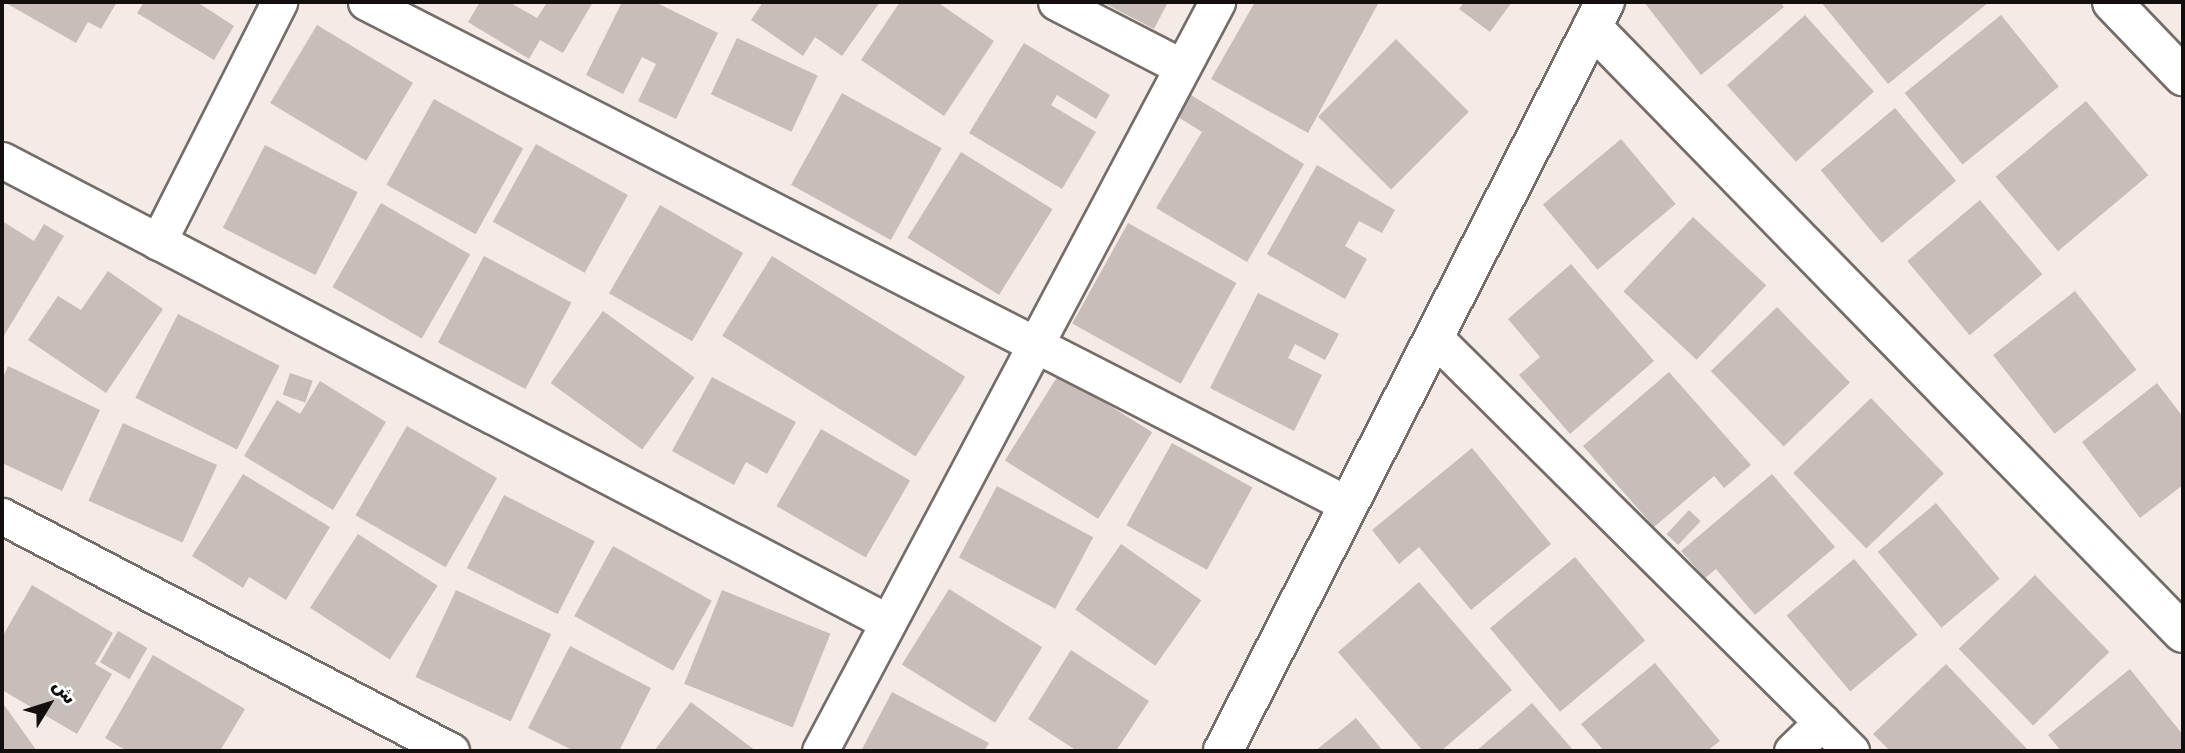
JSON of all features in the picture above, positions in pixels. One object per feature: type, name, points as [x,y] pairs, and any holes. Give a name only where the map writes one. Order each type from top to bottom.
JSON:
[{"type":"street","points":[[158,242],[279,2]]},
{"type":"street","points":[[366,2],[1349,505]]},
{"type":"street","points":[[1056,2],[1182,67]]},
{"type":"street","points":[[820,751],[1217,2]]},
{"type":"street","points":[[2112,2],[2183,76]]},
{"type":"street","points":[[1223,751],[1598,14],[2183,634]]},
{"type":"street","points":[[2,160],[888,622]]},
{"type":"street","points":[[1434,337],[1851,751]]},
{"type":"street","points":[[2,516],[393,738],[451,751]]},
{"type":"street","points":[[1792,751],[1822,722]]},
{"type":"building","points":[[4,2],[117,2],[101,29],[88,22],[76,43]]},
{"type":"building","points":[[144,2],[197,2],[234,26],[214,60],[137,13]]},
{"type":"building","points":[[480,2],[509,2],[537,18],[546,4],[542,2],[593,2],[563,53],[540,40],[529,59],[468,22]]},
{"type":"building","points":[[622,2],[655,2],[718,33],[676,119],[638,101],[656,64],[642,57],[623,94],[586,75]]},
{"type":"building","points":[[763,2],[880,2],[842,56],[815,37],[803,56],[751,20]]},
{"type":"building","points":[[900,2],[937,2],[994,41],[944,116],[861,60]]},
{"type":"building","points":[[1102,2],[1168,2],[1154,29]]},
{"type":"building","points":[[1255,2],[1379,2],[1308,133],[1211,79]]},
{"type":"building","points":[[1464,2],[1512,2],[1490,32],[1459,9]]},
{"type":"building","points":[[1644,2],[1780,2],[1784,7],[1701,75]]},
{"type":"building","points":[[1821,2],[1989,2],[1888,84]]},
{"type":"building","points":[[1805,15],[1874,92],[1796,162],[1727,85]]},
{"type":"building","points":[[2001,15],[2059,86],[1963,165],[1905,93]]},
{"type":"building","points":[[317,25],[413,83],[366,161],[270,103]]},
{"type":"building","points":[[737,38],[818,76],[791,132],[711,94]]},
{"type":"building","points":[[1396,39],[1469,112],[1391,190],[1318,117]]},
{"type":"building","points":[[1024,43],[1110,95],[1096,119],[1057,95],[1051,105],[1096,132],[1062,189],[969,133]]},
{"type":"building","points":[[842,93],[942,148],[891,240],[791,185]]},
{"type":"building","points":[[1191,95],[1304,164],[1247,262],[1156,208],[1202,132],[1178,117]]},
{"type":"building","points":[[434,99],[523,148],[476,234],[386,185]]},
{"type":"building","points":[[2086,101],[2148,175],[2058,251],[1996,177]]},
{"type":"building","points":[[1895,108],[1956,181],[1882,243],[1821,170]]},
{"type":"building","points":[[1621,139],[1676,204],[1598,270],[1543,205]]},
{"type":"building","points":[[536,144],[628,195],[585,273],[493,222]]},
{"type":"building","points":[[265,145],[358,192],[315,275],[223,228]]},
{"type":"building","points":[[961,152],[1053,209],[999,295],[907,238]]},
{"type":"building","points":[[1317,165],[1395,210],[1382,233],[1359,221],[1345,246],[1367,259],[1345,299],[1267,254]]},
{"type":"building","points":[[1980,200],[2042,274],[1970,335],[1907,261]]},
{"type":"building","points":[[381,203],[470,255],[422,339],[332,287]]},
{"type":"building","points":[[660,205],[743,253],[692,341],[609,293]]},
{"type":"building","points":[[1693,217],[1766,285],[1697,360],[1623,292]]},
{"type":"building","points":[[2,221],[34,241],[44,224],[64,236],[2,339]]},
{"type":"building","points":[[1128,223],[1236,283],[1181,384],[1072,324]]},
{"type":"building","points":[[484,256],[571,302],[525,389],[438,343]]},
{"type":"building","points":[[772,256],[965,377],[916,457],[722,336]]},
{"type":"building","points":[[1571,264],[1654,361],[1570,434],[1519,375],[1540,357],[1508,319]]},
{"type":"building","points":[[108,271],[163,309],[106,393],[28,340],[58,296],[81,310]]},
{"type":"building","points":[[2075,291],[2137,370],[2055,434],[1993,355]]},
{"type":"building","points":[[1258,293],[1339,334],[1325,360],[1295,344],[1288,358],[1322,375],[1294,431],[1210,388]]},
{"type":"building","points":[[1777,307],[1850,383],[1784,446],[1711,371]]},
{"type":"building","points":[[603,311],[694,377],[642,449],[551,383]]},
{"type":"building","points":[[178,314],[280,366],[237,450],[135,398]]},
{"type":"building","points":[[8,366],[100,410],[62,491],[2,463],[2,380]]},
{"type":"building","points":[[1669,372],[1751,465],[1724,488],[1714,476],[1654,527],[1583,446]]},
{"type":"building","points":[[290,373],[313,381],[305,403],[283,395]]},
{"type":"building","points":[[1059,374],[1152,432],[1098,519],[1005,461]]},
{"type":"building","points":[[712,377],[796,422],[767,474],[746,462],[734,485],[672,451]]},
{"type":"building","points":[[320,381],[386,422],[333,510],[244,456],[277,400],[300,414]]},
{"type":"building","points":[[2157,383],[2183,417],[2183,485],[2140,518],[2082,442]]},
{"type":"building","points":[[1871,398],[1944,474],[1866,549],[1793,473]]},
{"type":"building","points":[[123,423],[217,465],[183,543],[88,501]]},
{"type":"building","points":[[407,426],[497,478],[446,567],[356,515]]},
{"type":"building","points":[[821,429],[910,480],[866,558],[776,506]]},
{"type":"building","points":[[1172,443],[1252,488],[1207,570],[1126,525]]},
{"type":"building","points":[[1472,448],[1551,544],[1471,610],[1419,547],[1399,564],[1372,530]]},
{"type":"building","points":[[243,474],[330,527],[286,600],[249,577],[243,588],[192,556]]},
{"type":"building","points":[[1772,474],[1835,547],[1755,615],[1716,569],[1705,578],[1681,551]]},
{"type":"building","points":[[997,486],[1093,537],[1055,609],[959,558]]},
{"type":"building","points":[[504,495],[595,541],[558,614],[467,568]]},
{"type":"building","points":[[1936,503],[2000,579],[1941,628],[1878,552]]},
{"type":"building","points":[[1689,510],[1701,521],[1678,545],[1666,534]]},
{"type":"building","points":[[358,534],[438,586],[390,660],[310,608]]},
{"type":"building","points":[[1121,544],[1201,600],[1155,666],[1075,610]]},
{"type":"building","points":[[613,546],[712,601],[673,671],[574,616]]},
{"type":"building","points":[[1575,557],[1645,640],[1560,712],[1490,628]]},
{"type":"building","points":[[1854,559],[1918,635],[1850,691],[1787,616]]},
{"type":"building","points":[[2035,575],[2109,652],[2033,726],[1959,649]]},
{"type":"building","points":[[1419,582],[1512,690],[1441,751],[1423,751],[1338,652]]},
{"type":"building","points":[[32,585],[113,633],[95,664],[112,674],[77,734],[2,690],[2,637]]},
{"type":"building","points":[[949,589],[1042,647],[995,723],[902,664]]},
{"type":"building","points":[[456,590],[551,634],[511,721],[415,677]]},
{"type":"building","points":[[722,590],[830,634],[793,727],[684,684]]},
{"type":"building","points":[[118,631],[147,648],[129,679],[100,662]]},
{"type":"building","points":[[570,646],[651,688],[619,751],[574,751],[528,728]]},
{"type":"building","points":[[1071,650],[1149,701],[1116,751],[1077,751],[1028,719]]},
{"type":"building","points":[[153,655],[245,709],[220,751],[127,751],[105,738]]},
{"type":"building","points":[[1655,663],[1720,741],[1707,751],[1604,751],[1581,724]]},
{"type":"building","points":[[1946,664],[2029,751],[1890,751],[1873,734]]},
{"type":"building","points":[[2130,669],[2183,735],[2183,751],[2061,751],[2048,735]]},
{"type":"building","points":[[892,692],[989,743],[984,751],[861,751]]},
{"type":"building","points":[[2,702],[37,751],[2,751]]},
{"type":"building","points":[[691,702],[756,751],[654,751]]},
{"type":"building","points":[[1532,703],[1574,751],[1476,751]]},
{"type":"building","points":[[1356,718],[1383,751],[1315,751]]}]
